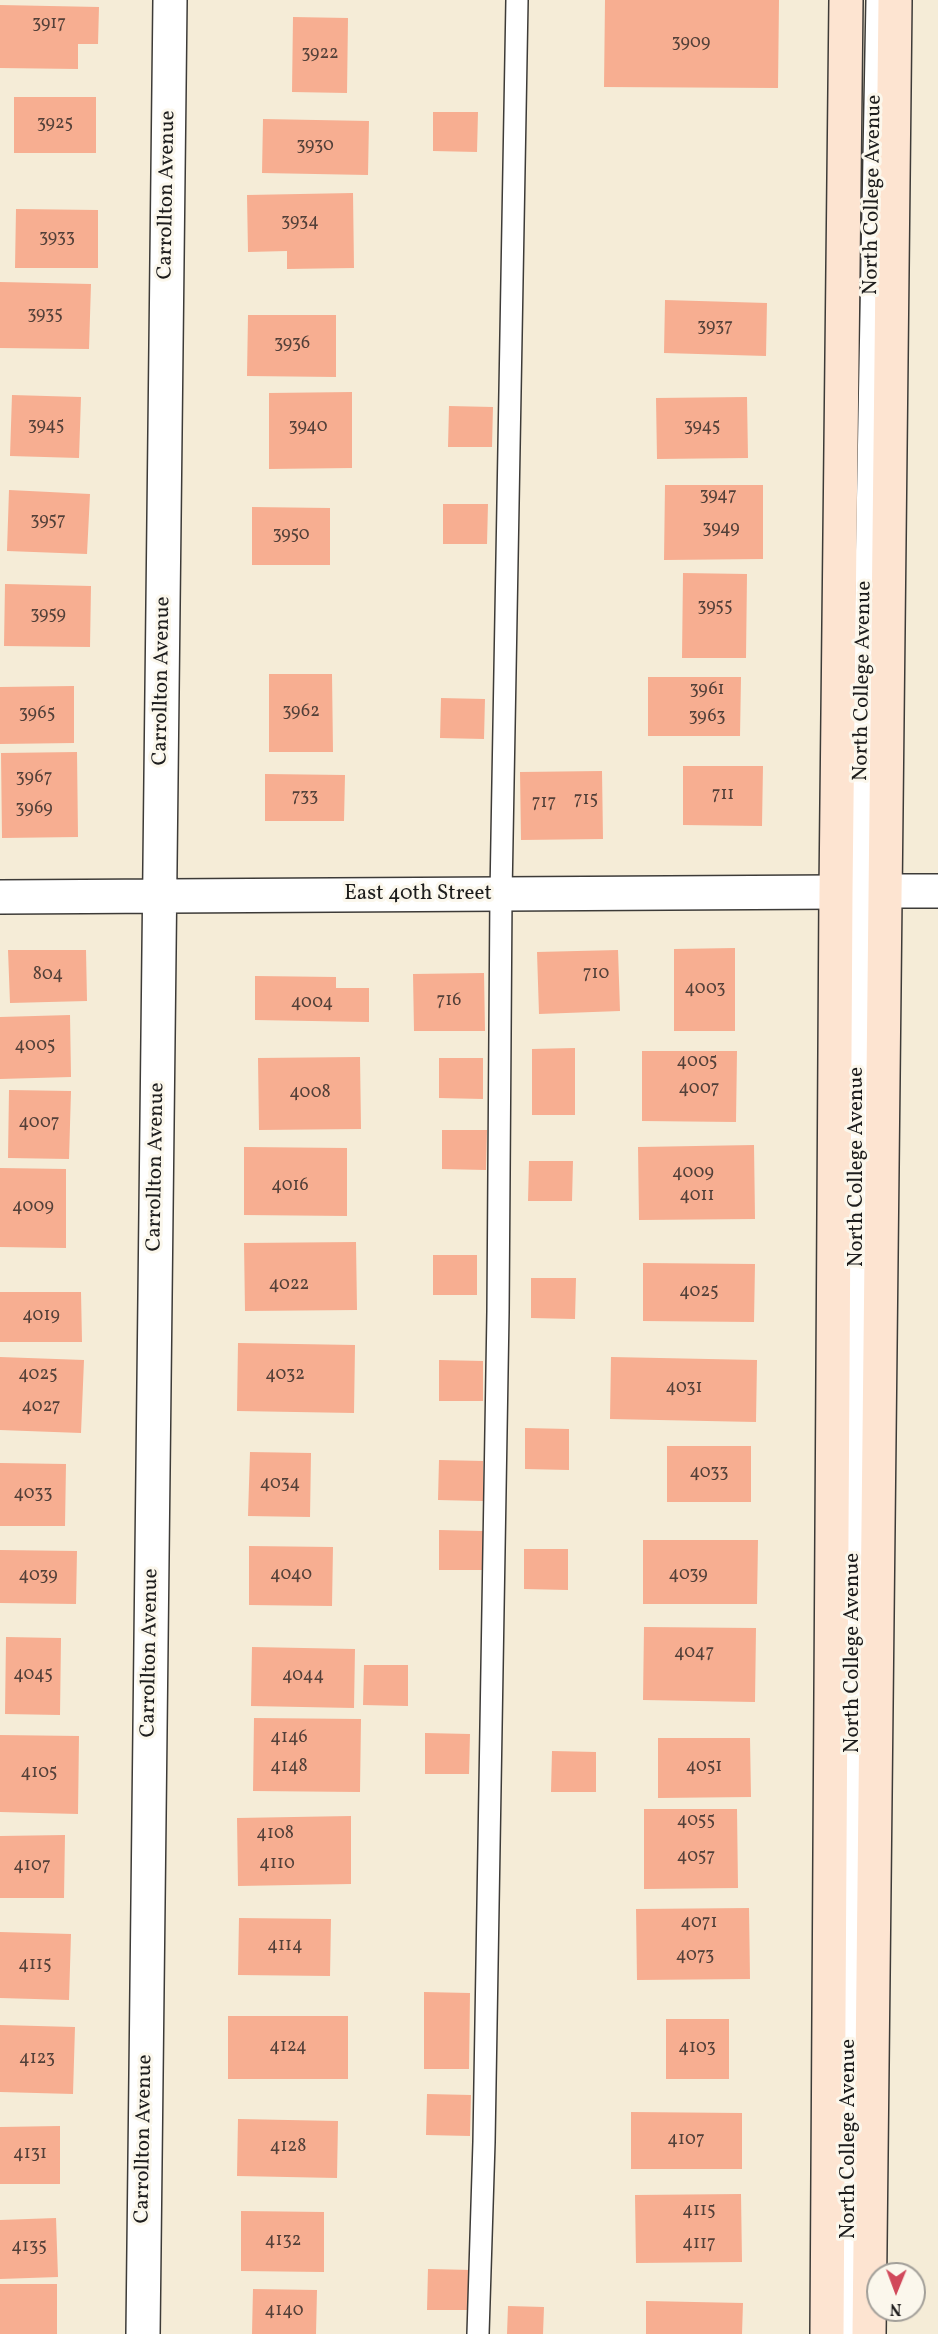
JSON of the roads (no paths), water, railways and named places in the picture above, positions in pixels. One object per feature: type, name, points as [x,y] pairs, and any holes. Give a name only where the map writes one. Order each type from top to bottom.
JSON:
[{"type":"main road","name":"North College Avenue","points":[[827,2334],[836,892],[846,0]]},
{"type":"main road","name":"North College Avenue","points":[[869,2334],[895,0]]},
{"type":"street","name":"Carrollton Avenue","points":[[143,2334],[170,0]]},
{"type":"street","points":[[885,891],[938,891]]},
{"type":"street","name":"East 40th Street","points":[[0,897],[836,892]]},
{"type":"lane","points":[[478,2334],[484,2142],[498,1335],[501,894],[517,0]]},
{"type":"lane","name":"North College Avenue","points":[[848,2334],[860,903],[877,0]]}]
